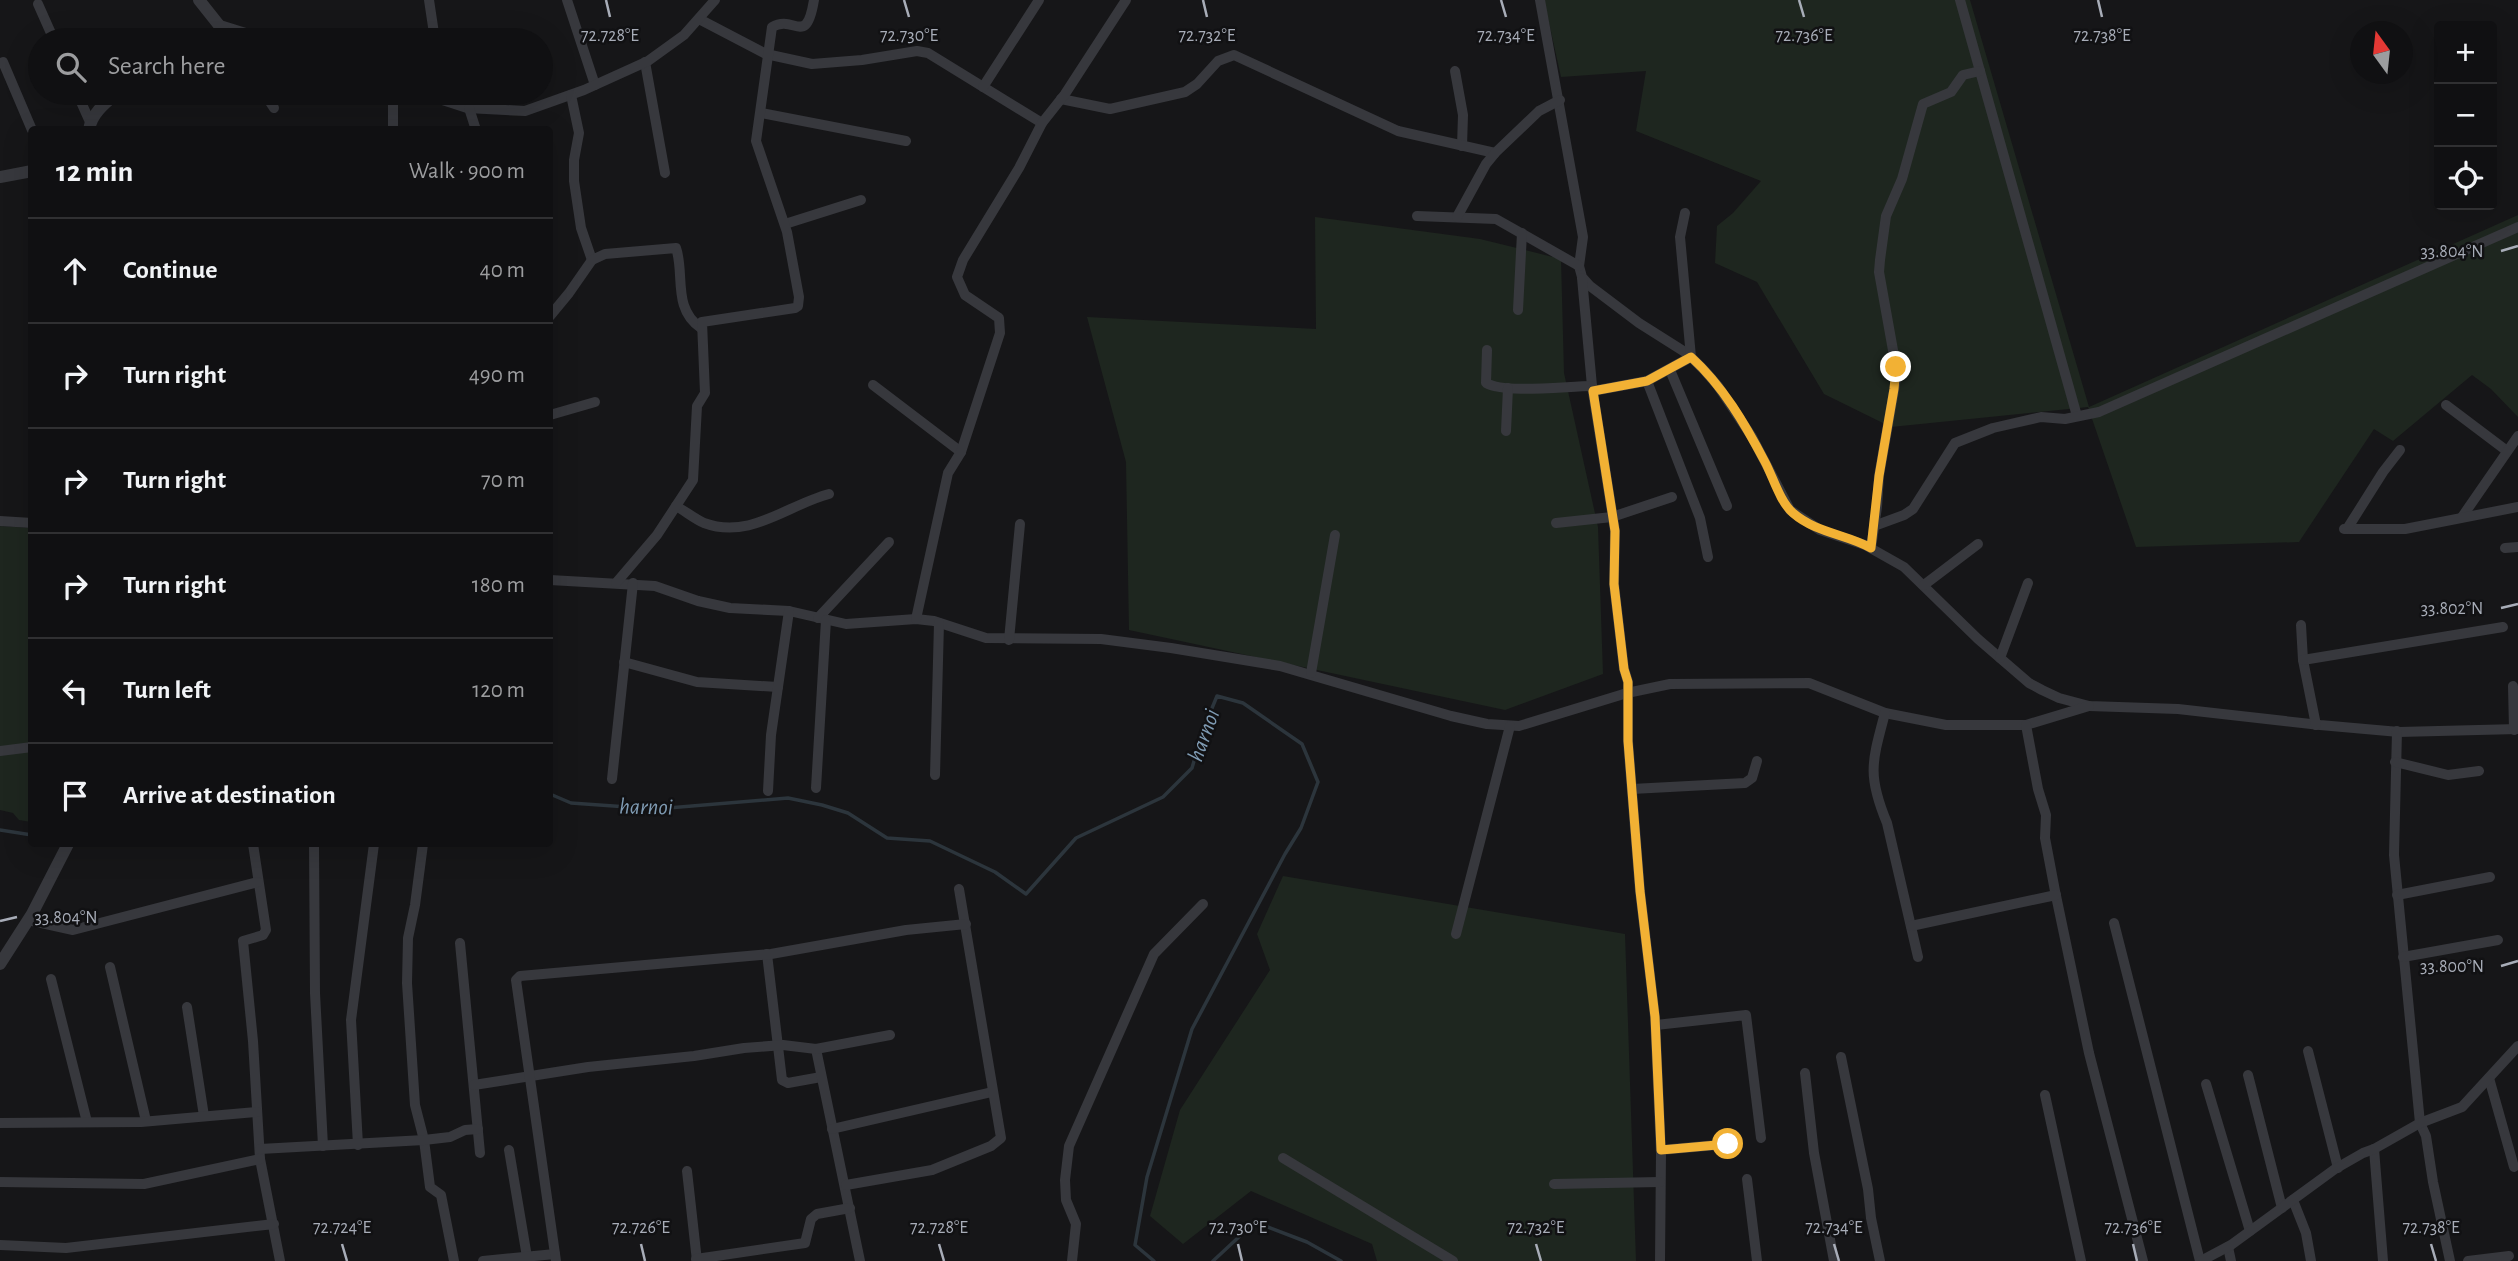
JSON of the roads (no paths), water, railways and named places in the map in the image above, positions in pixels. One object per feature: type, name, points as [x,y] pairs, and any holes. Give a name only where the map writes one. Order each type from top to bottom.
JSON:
[{"type":"street","points":[[200,0],[222,28]]},
{"type":"street","points":[[429,0],[433,28]]},
{"type":"street","points":[[567,0],[595,85]]},
{"type":"street","points":[[553,101],[645,62],[684,35],[715,0]]},
{"type":"street","points":[[616,583],[657,535],[694,480],[697,407],[705,393],[702,322],[798,306],[799,297],[785,224],[756,141],[766,54],[772,27],[777,24],[801,27],[807,24],[811,18],[814,0]]},
{"type":"street","points":[[983,87],[1039,0]]},
{"type":"street","points":[[916,619],[948,473],[961,452],[1000,333],[999,318],[965,295],[957,277],[963,260],[1020,169],[1042,123],[1061,99],[1126,0]]},
{"type":"street","points":[[1540,0],[1583,237],[1579,266],[1592,388],[1615,531],[1614,584],[1624,669],[1628,682],[1632,789],[1640,891],[1656,1024],[1661,1150],[1660,1261]]},
{"type":"street","points":[[1960,0],[2077,416]]},
{"type":"street","points":[[38,4],[49,28]]},
{"type":"street","points":[[699,19],[766,54],[812,64],[862,60],[917,51],[928,53],[1042,123]]},
{"type":"street","points":[[220,25],[230,28]]},
{"type":"street","points":[[1061,99],[1110,109],[1185,92],[1197,84],[1219,61],[1234,55],[1398,131],[1495,153]]},
{"type":"street","points":[[3,62],[30,126]]},
{"type":"street","points":[[645,62],[665,173]]},
{"type":"street","points":[[1455,71],[1463,115],[1462,146]]},
{"type":"street","points":[[1871,548],[1879,476],[1896,379],[1879,272],[1886,216],[1902,179],[1923,104],[1951,93],[1963,75],[1980,71]]},
{"type":"street","points":[[571,95],[579,133],[573,181],[581,228],[592,260]]},
{"type":"street","points":[[1457,217],[1486,164],[1495,153],[1539,111],[1560,100]]},
{"type":"street","points":[[82,105],[90,126]]},
{"type":"street","points":[[90,126],[103,105]]},
{"type":"street","points":[[393,105],[393,126]]},
{"type":"street","points":[[459,105],[469,108],[525,111],[542,105]]},
{"type":"street","points":[[469,108],[475,126]]},
{"type":"street","points":[[761,113],[906,141]]},
{"type":"street","points":[[0,177],[28,172]]},
{"type":"street","points":[[785,224],[861,200]]},
{"type":"street","points":[[1685,213],[1680,237],[1691,357]]},
{"type":"street","points":[[1417,216],[1496,219],[1579,266]]},
{"type":"street","points":[[1874,526],[1913,509],[1955,443],[1993,428],[2040,417],[2065,419],[2099,412],[2518,227]]},
{"type":"street","points":[[1518,310],[1522,233]]},
{"type":"street","points":[[553,311],[592,260],[605,254],[677,248],[680,292],[687,310],[696,325],[701,328]]},
{"type":"street","points":[[1582,277],[1639,323],[1691,357],[1718,386],[1752,437],[1790,510],[1820,530],[1871,548],[1904,568],[2029,683],[2059,698],[2088,706],[2178,709],[2396,731],[2516,729],[2513,686]]},
{"type":"street","points":[[1487,349],[1486,383],[1508,388],[1592,388],[1647,381],[1691,357]]},
{"type":"street","points":[[1670,370],[1727,506]]},
{"type":"street","points":[[1647,381],[1700,517],[1708,556]]},
{"type":"street","points":[[873,385],[961,452]]},
{"type":"street","points":[[1506,431],[1508,388]]},
{"type":"street","points":[[553,414],[595,402]]},
{"type":"street","points":[[2446,405],[2512,448]]},
{"type":"street","points":[[2462,517],[2518,436]]},
{"type":"street","points":[[2400,450],[2345,529],[2405,529],[2518,507]]},
{"type":"street","points":[[676,506],[705,523],[728,527],[757,524],[829,494]]},
{"type":"street","points":[[1556,523],[1612,517],[1672,497]]},
{"type":"street","points":[[0,521],[28,523]]},
{"type":"street","points":[[1009,640],[1020,524]]},
{"type":"street","points":[[1311,673],[1335,535]]},
{"type":"street","points":[[816,788],[822,619],[889,542]]},
{"type":"street","points":[[1924,585],[1978,544]]},
{"type":"street","points":[[2505,548],[2518,547]]},
{"type":"street","points":[[553,580],[655,586],[698,601],[730,608],[789,611],[846,624],[916,619],[939,623],[986,638],[1101,639],[1245,659],[1311,673],[1451,716],[1510,726],[1519,726],[1627,693],[1670,684],[1809,683],[1885,713],[1946,725],[2026,725],[2088,706]]},
{"type":"street","points":[[612,779],[633,583]]},
{"type":"street","points":[[2000,658],[2028,583]]},
{"type":"street","points":[[768,791],[771,735],[789,611]]},
{"type":"street","points":[[934,775],[939,623]]},
{"type":"street","points":[[2301,625],[2303,660],[2316,725]]},
{"type":"street","points":[[2303,660],[2503,627]]},
{"type":"street","points":[[624,662],[697,682],[778,687]]},
{"type":"street","points":[[1885,713],[1872,760],[1872,772],[1880,808],[1887,823],[1918,957]]},
{"type":"street","points":[[2026,725],[2038,789],[2046,815],[2045,838],[2089,1053],[2143,1261]]},
{"type":"street","points":[[1456,934],[1510,726]]},
{"type":"street","points":[[2396,731],[2394,855],[2403,957],[2420,1123],[2426,1136],[2450,1261]]},
{"type":"street","points":[[0,751],[28,748]]},
{"type":"street","points":[[1632,789],[1745,783],[1752,778],[1756,761]]},
{"type":"street","points":[[2395,762],[2448,775],[2479,771]]},
{"type":"street","points":[[0,964],[30,917],[66,847]]},
{"type":"street","points":[[253,847],[266,930],[262,935],[243,941],[260,1154],[280,1261]]},
{"type":"street","points":[[314,847],[315,993],[323,1146]]},
{"type":"street","points":[[358,1145],[351,1020],[374,847]]},
{"type":"street","points":[[423,847],[408,938],[407,983],[415,1105],[424,1140],[430,1187],[441,1195],[454,1261]]},
{"type":"street","points":[[2397,895],[2490,877]]},
{"type":"street","points":[[30,917],[73,930],[258,881]]},
{"type":"street","points":[[846,1185],[932,1170],[999,1142],[1001,1138],[959,889]]},
{"type":"street","points":[[1910,926],[2056,895]]},
{"type":"street","points":[[1072,1261],[1076,1224],[1066,1199],[1069,1146],[1154,954],[1203,904]]},
{"type":"street","points":[[2114,922],[2200,1261],[2228,1247],[2337,1168],[2420,1123],[2462,1107],[2518,1046]]},
{"type":"street","points":[[483,1261],[527,1257],[555,1258],[516,980],[520,976],[767,954],[906,930],[966,924]]},
{"type":"street","points":[[2403,957],[2498,940]]},
{"type":"street","points":[[460,943],[480,1153]]},
{"type":"street","points":[[767,954],[782,1080],[788,1083],[821,1077]]},
{"type":"street","points":[[110,967],[146,1121]]},
{"type":"street","points":[[51,979],[87,1122]]},
{"type":"street","points":[[187,1007],[204,1116]]},
{"type":"street","points":[[1656,1024],[1746,1015],[1761,1138]]},
{"type":"street","points":[[474,1085],[777,1045],[816,1049],[890,1035]]},
{"type":"street","points":[[816,1049],[860,1261]]},
{"type":"street","points":[[2308,1051],[2337,1168]]},
{"type":"street","points":[[1841,1057],[1880,1261]]},
{"type":"street","points":[[1805,1073],[1814,1153],[1834,1261]]},
{"type":"street","points":[[2248,1075],[2282,1208]]},
{"type":"street","points":[[2489,1077],[2514,1167]]},
{"type":"street","points":[[2206,1084],[2250,1231]]},
{"type":"street","points":[[832,1129],[992,1093]]},
{"type":"street","points":[[2045,1095],[2081,1261]]},
{"type":"street","points":[[0,1123],[146,1121],[257,1112]]},
{"type":"street","points":[[0,1182],[144,1185],[260,1154],[323,1146],[424,1140],[450,1137],[465,1130],[478,1129]]},
{"type":"street","points":[[1661,1150],[1728,1144]]},
{"type":"street","points":[[2374,1149],[2383,1261]]},
{"type":"street","points":[[509,1150],[527,1257]]},
{"type":"street","points":[[1283,1158],[1454,1261]]},
{"type":"street","points":[[687,1171],[697,1260],[805,1243],[811,1219],[817,1214],[850,1208]]},
{"type":"street","points":[[1747,1179],[1757,1261]]},
{"type":"street","points":[[1554,1184],[1660,1182]]},
{"type":"street","points":[[2293,1200],[2306,1233],[2311,1261]]},
{"type":"street","points":[[0,1245],[66,1248],[274,1224]]},
{"type":"street","points":[[2228,1247],[2231,1261]]},
{"type":"street","points":[[2468,1261],[2508,1256]]},
{"type":"waterway","name":"harnoi","points":[[553,795],[571,803],[656,809],[788,798],[822,805],[848,813],[887,838],[930,841],[995,872],[1026,894],[1076,838],[1163,797],[1192,768],[1217,696],[1243,703],[1302,744],[1318,782],[1301,828],[1192,1029],[1147,1177],[1135,1245],[1154,1261]]},
{"type":"waterway","name":"harnoi","points":[[0,830],[28,834]]},
{"type":"waterway","name":"harnoi","points":[[1213,1261],[1255,1222],[1307,1242],[1341,1261]]}]
